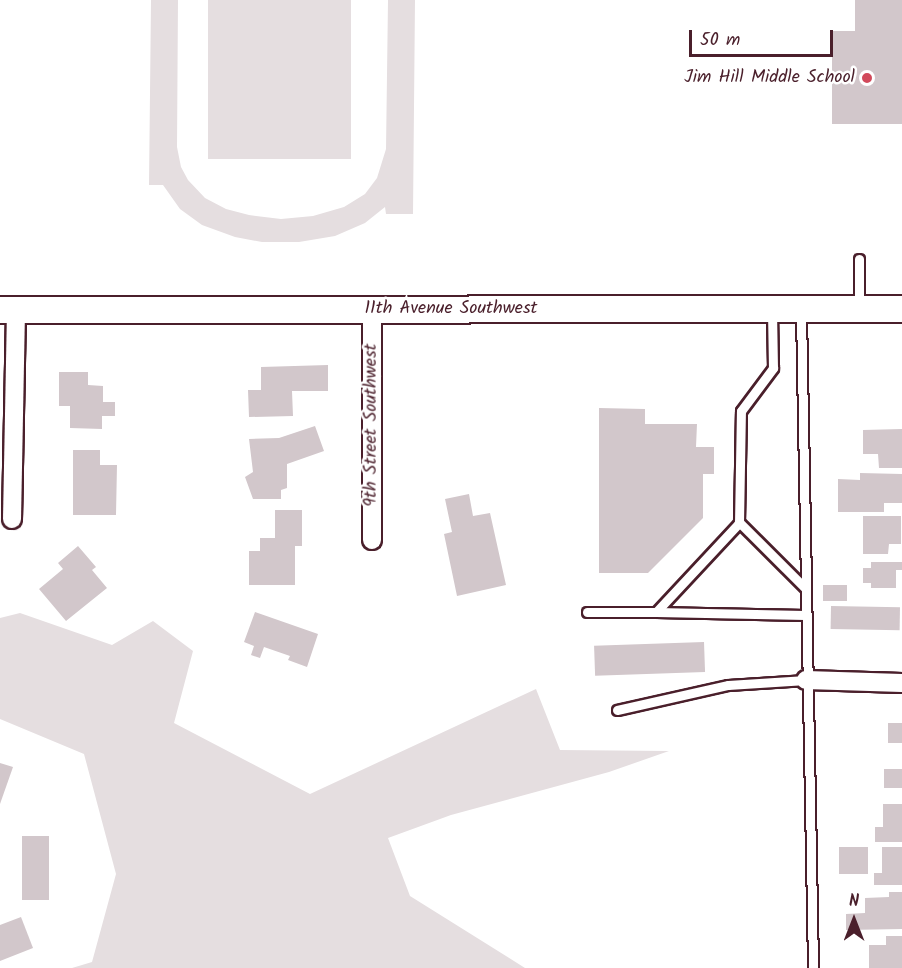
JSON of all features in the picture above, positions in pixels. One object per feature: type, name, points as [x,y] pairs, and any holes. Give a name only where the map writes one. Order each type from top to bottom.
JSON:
[{"type":"street","name":"11th Avenue Southwest","points":[[8,310],[902,309]]},
{"type":"street","points":[[8,310],[12,519]]},
{"type":"street","name":"9th Street Southwest","points":[[372,310],[372,540]]},
{"type":"street","points":[[806,680],[902,683]]},
{"type":"lane","points":[[859,259],[859,309]]},
{"type":"lane","points":[[656,612],[739,522],[741,411],[773,368],[771,309]]},
{"type":"lane","points":[[801,309],[813,968]]},
{"type":"lane","points":[[739,522],[805,588]]},
{"type":"lane","points":[[587,612],[805,615]]},
{"type":"lane","points":[[617,710],[728,685],[806,680]]},
{"type":"shaded area","points":[[151,0],[178,0],[177,147],[181,167],[188,180],[205,198],[226,209],[281,219],[313,216],[344,207],[365,194],[377,178],[386,149],[388,0],[415,0],[413,214],[386,214],[385,207],[365,223],[335,236],[299,242],[262,242],[235,237],[202,225],[180,209],[163,185],[149,185]]},
{"type":"shaded area","points":[[208,0],[351,0],[351,159],[208,159]]},
{"type":"shaded area","points":[[20,613],[112,645],[153,621],[193,651],[174,723],[310,794],[536,689],[560,750],[669,751],[609,772],[451,815],[388,838],[410,896],[525,968],[72,968],[92,962],[116,874],[84,754],[0,719],[0,618]]},
{"type":"building","name":"Jim Hill Middle School","points":[[855,0],[902,0],[902,124],[832,124],[832,31],[855,31]]},
{"type":"building","points":[[328,365],[328,391],[292,391],[293,416],[249,417],[248,390],[261,390],[261,367]]},
{"type":"building","points":[[59,372],[88,372],[88,385],[103,386],[103,402],[115,402],[115,416],[102,416],[102,429],[70,428],[70,406],[59,406]]},
{"type":"building","points":[[599,408],[645,409],[645,424],[697,424],[696,447],[714,447],[714,474],[703,474],[703,518],[648,573],[599,573]]},
{"type":"building","points":[[315,426],[324,451],[287,464],[287,488],[281,490],[281,499],[253,499],[245,477],[253,472],[249,439],[279,438]]},
{"type":"building","points":[[902,429],[902,468],[879,468],[878,454],[863,454],[863,430]]},
{"type":"building","points":[[73,450],[100,450],[100,465],[117,465],[116,515],[73,515]]},
{"type":"building","points":[[860,473],[902,474],[902,503],[884,503],[884,512],[838,512],[838,479],[860,480]]},
{"type":"building","points":[[469,494],[473,516],[490,513],[506,585],[457,596],[444,534],[452,532],[445,499]]},
{"type":"building","points":[[275,510],[302,510],[302,546],[295,546],[295,585],[249,585],[249,551],[260,551],[260,538],[275,538]]},
{"type":"building","points":[[863,516],[901,516],[901,544],[889,544],[888,554],[863,554]]},
{"type":"building","points":[[78,546],[96,567],[92,570],[107,588],[66,621],[39,589],[63,569],[58,563]]},
{"type":"building","points":[[871,562],[902,562],[902,570],[896,570],[896,588],[871,588],[871,583],[863,583],[863,568],[871,568]]},
{"type":"building","points":[[823,585],[847,585],[847,601],[823,601]]},
{"type":"building","points":[[831,606],[900,607],[900,630],[831,629]]},
{"type":"building","points":[[255,612],[318,634],[307,667],[288,660],[290,656],[264,647],[260,658],[251,655],[254,646],[244,642]]},
{"type":"building","points":[[704,642],[705,672],[595,676],[594,646]]},
{"type":"building","points":[[888,723],[902,723],[902,743],[888,743]]},
{"type":"building","points":[[0,763],[13,767],[0,804]]},
{"type":"building","points":[[884,769],[902,769],[902,788],[884,788]]},
{"type":"building","points":[[883,804],[902,804],[902,842],[875,842],[875,827],[883,827]]},
{"type":"building","points":[[22,836],[49,836],[49,900],[22,900]]},
{"type":"building","points":[[839,847],[868,847],[868,874],[839,874]]},
{"type":"building","points":[[882,847],[902,847],[902,885],[874,885],[874,873],[882,873]]},
{"type":"building","points":[[889,892],[902,892],[902,929],[846,930],[846,914],[865,913],[865,898],[889,897]]},
{"type":"building","points":[[21,917],[33,948],[0,961],[0,925]]},
{"type":"building","points":[[886,936],[902,936],[902,968],[869,968],[869,945],[886,945]]},
{"type":"place","name":"Jim Hill Middle School","points":[[867,78]]}]
